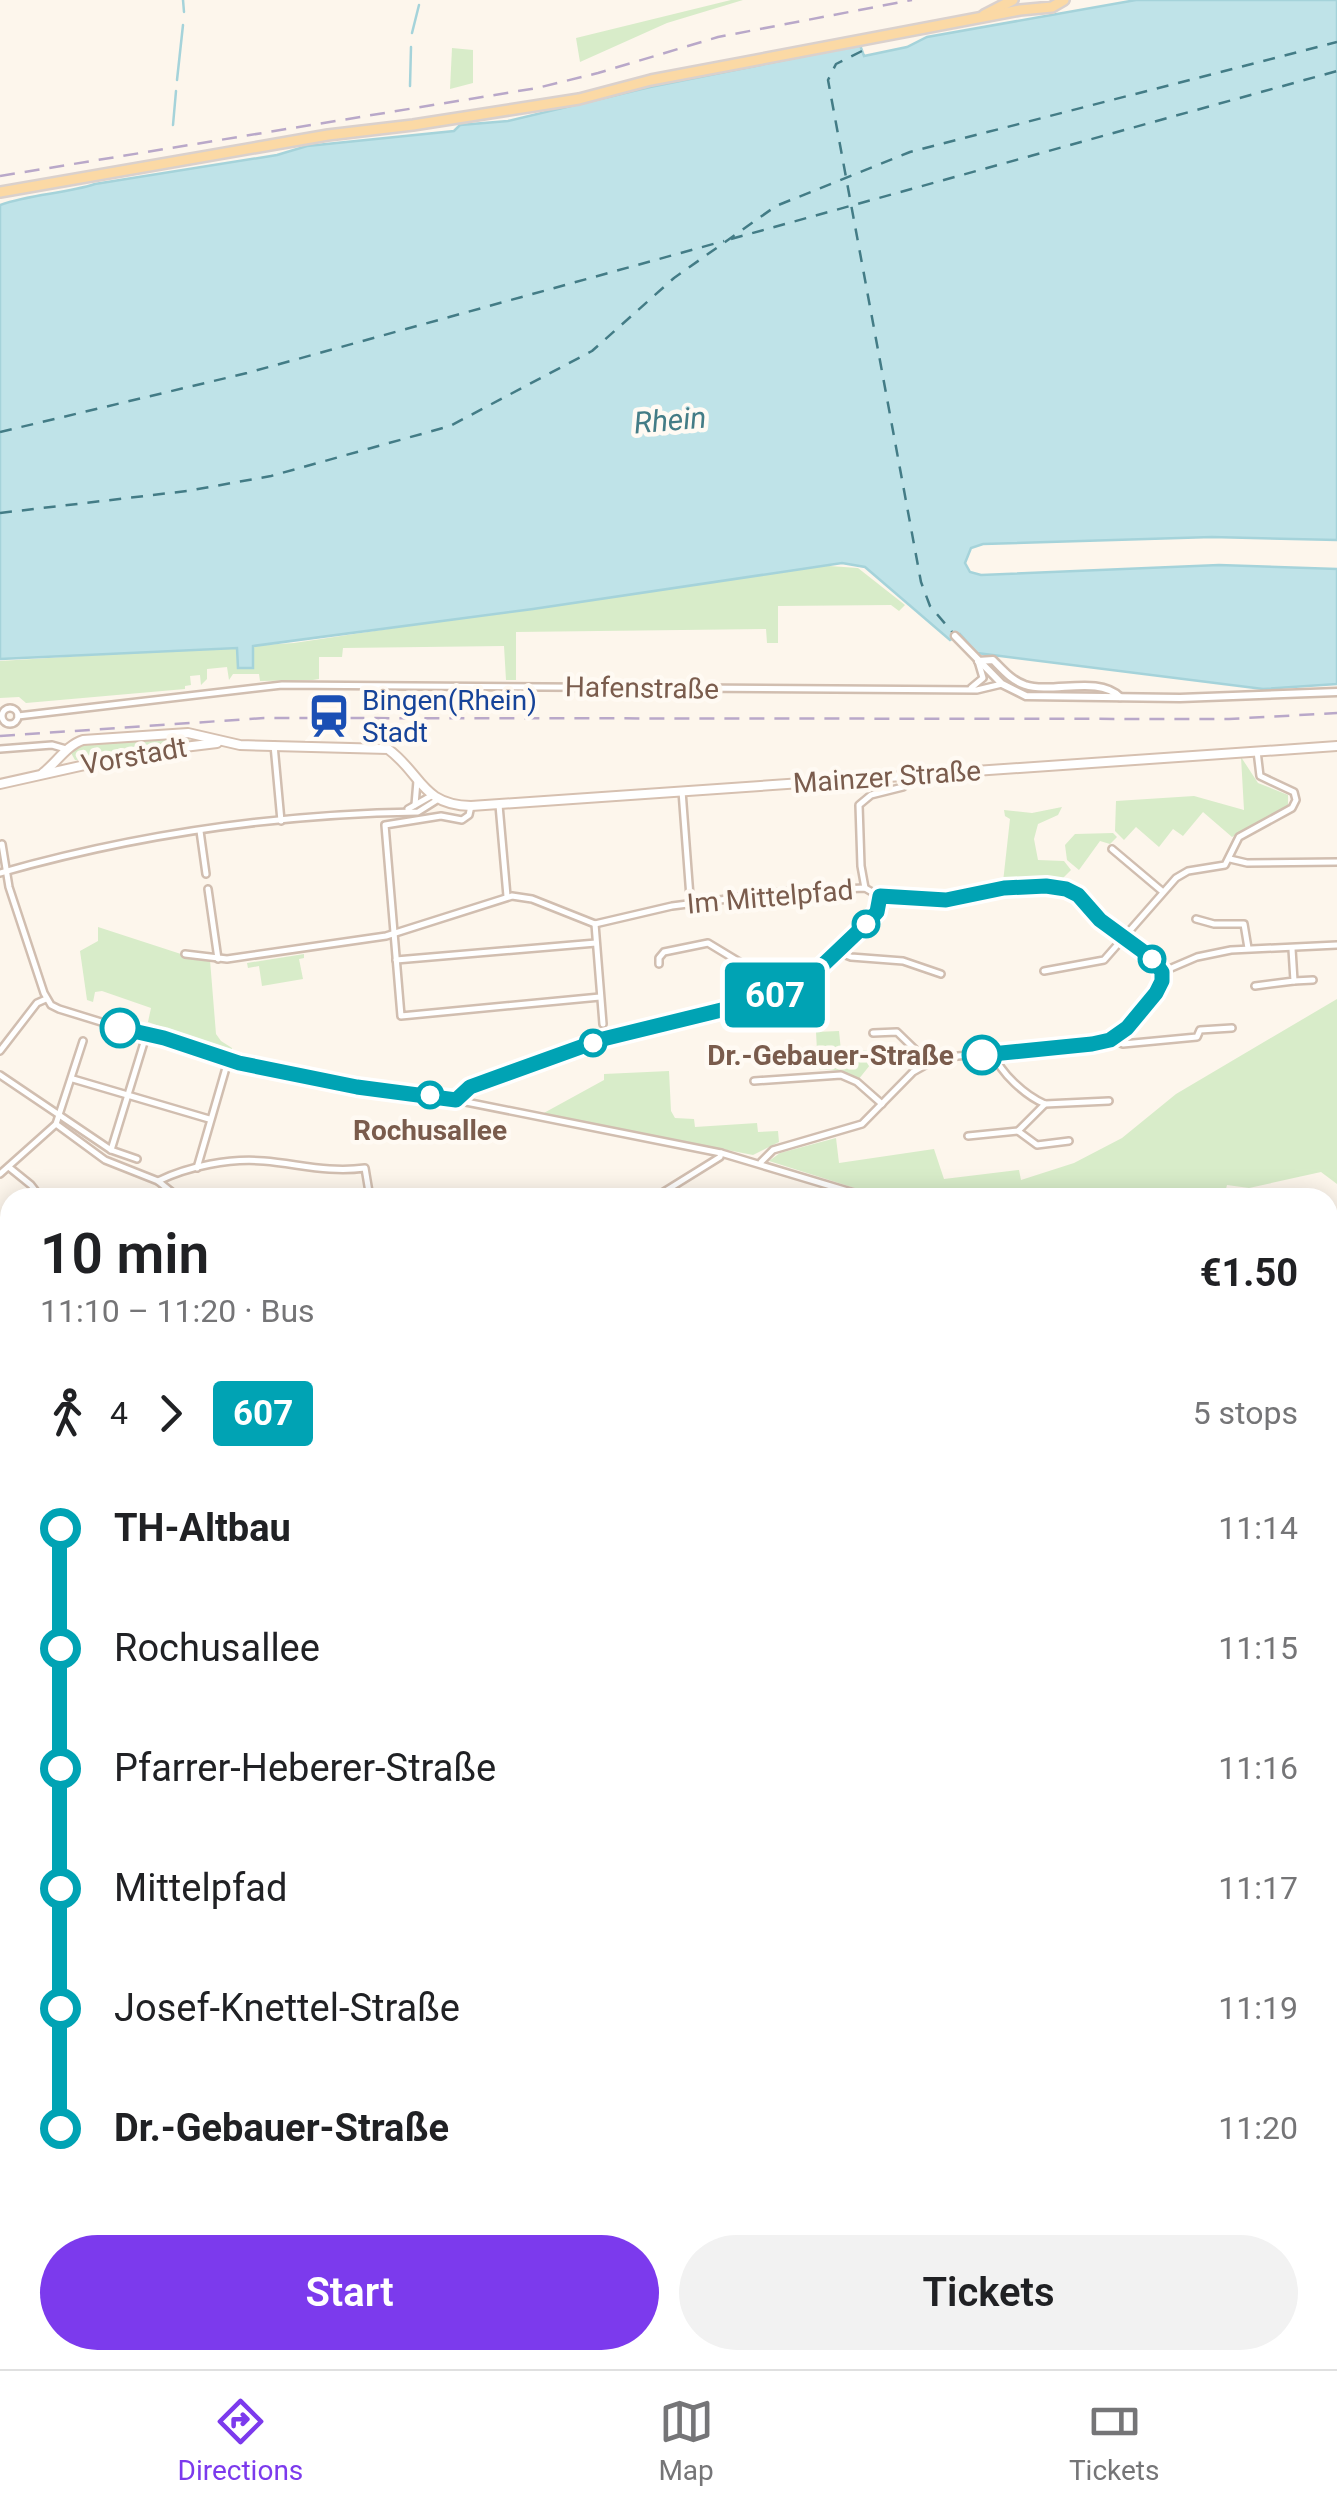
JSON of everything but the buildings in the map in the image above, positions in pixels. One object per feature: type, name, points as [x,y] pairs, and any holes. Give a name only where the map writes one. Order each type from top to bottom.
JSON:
[{"type":"main road","points":[[972,20],[1012,0]]},
{"type":"main road","points":[[0,192],[348,131],[566,101],[651,80],[1052,8],[1064,0]]},
{"type":"main road","points":[[188,733],[191,744]]},
{"type":"main road","name":"Vorstadt","points":[[43,773],[83,740],[188,733],[240,745],[388,749],[434,798]]},
{"type":"main road","name":"Vorstadt","points":[[0,784],[191,744],[226,743]]},
{"type":"main road","name":"Mainzer Straße","points":[[434,798],[472,806],[1337,746]]},
{"type":"main road","points":[[67,751],[71,764],[80,765]]},
{"type":"street","name":"Hafenstraße","points":[[955,636],[1002,684],[1034,697],[1180,698],[1337,692]]},
{"type":"street","points":[[968,690],[983,678],[978,661],[993,660],[1010,678],[1026,686],[1107,688],[1120,698]]},
{"type":"street","name":"Hafenstraße","points":[[18,716],[10,708],[1,717],[9,724],[18,716],[282,685],[968,690],[1002,684]]},
{"type":"street","points":[[0,749],[60,745],[67,751]]},
{"type":"street","points":[[274,745],[282,822]]},
{"type":"street","points":[[1044,971],[1104,960],[1184,872],[1225,865],[1239,838],[1295,803],[1296,796],[1291,790],[1260,776],[1257,751]]},
{"type":"street","points":[[865,888],[859,805],[870,796],[903,787],[910,775]]},
{"type":"street","points":[[414,807],[417,781]]},
{"type":"street","points":[[682,791],[690,898]]},
{"type":"street","name":"Mainzer Straße","points":[[400,811],[434,798]]},
{"type":"street","name":"Mainzer Straße","points":[[3,872],[93,849],[200,830],[418,812],[434,798]]},
{"type":"street","points":[[499,804],[506,896]]},
{"type":"street","points":[[472,806],[469,816],[462,820],[441,816],[385,825],[402,1016],[600,997]]},
{"type":"street","points":[[200,830],[206,874]]},
{"type":"street","points":[[2,844],[3,872],[46,999],[59,1009],[228,1060],[721,1153],[840,1188]]},
{"type":"street","points":[[1112,849],[1163,892]]},
{"type":"street","points":[[1230,859],[1247,863],[1337,862]]},
{"type":"street","name":"Im Mittelpfad","points":[[595,924],[669,907],[756,894],[865,888],[880,896],[946,900],[1004,888],[1060,888],[1078,895],[1092,913],[1152,958],[1162,972]]},
{"type":"street","points":[[208,889],[218,959]]},
{"type":"street","points":[[185,954],[218,959],[394,935],[506,896],[532,899],[595,924],[603,1024]]},
{"type":"street","points":[[456,1100],[470,1087],[603,1039],[802,985],[877,912],[880,896]]},
{"type":"street","points":[[1196,919],[1214,924],[1244,924],[1248,948]]},
{"type":"street","points":[[396,960],[596,943]]},
{"type":"street","points":[[660,964],[664,952],[708,944],[769,980],[779,994]]},
{"type":"street","points":[[761,1162],[773,1150],[862,1124],[912,1072],[929,1062],[1110,1040],[1127,1028],[1156,993],[1162,972],[1197,957],[1248,948],[1337,945]]},
{"type":"street","points":[[1292,949],[1294,980]]},
{"type":"street","points":[[838,952],[851,957],[903,961],[942,974]]},
{"type":"street","points":[[1255,986],[1313,980]]},
{"type":"street","points":[[1,1047],[37,1002],[46,999]]},
{"type":"street","points":[[1110,1040],[1122,1044],[1197,1037],[1200,1030],[1232,1028]]},
{"type":"street","points":[[873,1034],[896,1032],[929,1062]]},
{"type":"street","points":[[110,1150],[146,1036]]},
{"type":"street","points":[[0,1174],[58,1121],[83,1041]]},
{"type":"street","points":[[994,1054],[998,1065],[1035,1100],[1045,1104],[1109,1101]]},
{"type":"street","points":[[197,1168],[228,1060]]},
{"type":"street","points":[[0,1075],[106,1160],[167,1188]]},
{"type":"street","points":[[754,1081],[841,1075],[857,1082],[882,1104]]},
{"type":"street","points":[[72,1078],[210,1119]]},
{"type":"street","points":[[968,1136],[1018,1130],[1045,1104]]},
{"type":"street","points":[[58,1121],[110,1150],[137,1159]]},
{"type":"street","points":[[1018,1130],[1037,1146],[1069,1141]]},
{"type":"street","points":[[670,1188],[720,1158],[721,1153]]},
{"type":"street","points":[[158,1181],[239,1160],[340,1172],[364,1168],[368,1188]]},
{"type":"street","points":[[10,1168],[34,1188]]},
{"type":"green space","points":[[743,0],[667,23],[580,62],[576,38]]},
{"type":"green space","points":[[452,48],[473,50],[473,83],[450,89]]},
{"type":"green space","points":[[815,565],[858,568],[905,605],[899,611],[891,605],[778,606],[778,643],[767,643],[766,629],[516,632],[516,680],[506,680],[504,646],[343,648],[342,657],[319,657],[319,679],[313,680],[260,681],[259,674],[233,674],[229,680],[227,667],[207,669],[207,679],[201,685],[200,675],[190,676],[191,685],[185,689],[26,703],[19,697],[0,698],[0,661],[294,643]]},
{"type":"green space","points":[[187,735],[187,743],[88,761],[75,760],[71,753],[72,747],[88,741],[119,743]]},
{"type":"green space","points":[[1241,757],[1258,783],[1288,795],[1288,805],[1232,837],[1203,812],[1183,836],[1173,829],[1159,847],[1136,827],[1124,840],[1115,831],[1116,801],[1194,796],[1244,810]]},
{"type":"green space","points":[[1062,807],[1058,815],[1038,824],[1034,839],[1038,860],[1064,861],[1071,870],[1060,881],[1003,882],[1010,819],[1004,810],[1032,813]]},
{"type":"green space","points":[[1113,833],[1117,837],[1110,844],[1100,841],[1079,870],[1067,860],[1065,845],[1075,834]]},
{"type":"green space","points":[[98,927],[210,960],[216,1034],[232,1048],[232,1055],[148,1022],[151,1008],[102,991],[95,992],[93,1002],[87,1000],[80,951],[98,941]]},
{"type":"green space","points":[[304,954],[299,959],[303,979],[262,986],[259,966],[248,968],[247,963]]},
{"type":"green space","points":[[1337,999],[1337,1184],[1321,1172],[1249,1188],[854,1188],[769,1161],[780,1153],[836,1138],[839,1163],[934,1149],[944,1179],[1019,1170],[1021,1180],[1074,1163],[1122,1138],[1176,1094]]},
{"type":"green space","points":[[839,1031],[841,1051],[869,1050],[870,1065],[858,1080],[840,1071],[818,1069],[816,1032]]},
{"type":"green space","points":[[669,1071],[671,1111],[675,1118],[694,1119],[695,1127],[757,1123],[758,1132],[778,1131],[779,1142],[753,1155],[542,1114],[604,1080],[604,1074]]},
{"type":"water","name":"Rhein","points":[[1136,0],[1337,0],[1337,540],[1212,537],[983,544],[971,548],[965,563],[970,572],[981,575],[1219,565],[1337,569],[1337,684],[1263,689],[977,653],[960,634],[950,640],[865,567],[842,563],[253,646],[253,668],[238,668],[237,648],[0,659],[0,205],[95,184],[277,155],[307,146],[454,131],[460,125],[508,121],[650,87],[860,45],[864,56],[907,47],[927,37]]},
{"type":"waterway","points":[[183,0],[184,12]]},
{"type":"waterway","points":[[412,33],[419,5]]},
{"type":"waterway","points":[[177,80],[183,25]]},
{"type":"waterway","points":[[410,86],[411,47]]},
{"type":"waterway","points":[[173,125],[176,91]]},
{"type":"ferry route","points":[[0,513],[187,491],[271,476],[450,426],[592,351],[674,278],[776,206],[910,152],[1337,42]]},
{"type":"ferry route","points":[[862,51],[836,64],[828,80],[921,582],[930,606],[953,633]]},
{"type":"ferry route","points":[[731,239],[1337,71]]},
{"type":"ferry route","points":[[0,432],[247,373],[724,241]]},
{"type":"railway","points":[[0,176],[537,88],[718,37],[912,0]]},
{"type":"railway","points":[[0,736],[264,718],[1229,719],[1337,713]]},
{"type":"bus line","name":"607","points":[[120,1028],[239,1063],[357,1087],[456,1100],[470,1087],[603,1039],[746,1004],[802,985],[877,912],[880,896],[946,900],[1024,887],[1053,886],[1073,891],[1100,920],[1152,958],[1162,972],[1156,993],[1127,1028],[1110,1040],[982,1055]]},
{"type":"place","name":"Bingen(Rhein) Stadt","points":[[329,716]]},
{"type":"place","name":"Dr.-Gebauer-Straße","points":[[982,1055]]},
{"type":"place","name":"Rochusallee","points":[[430,1095]]}]
